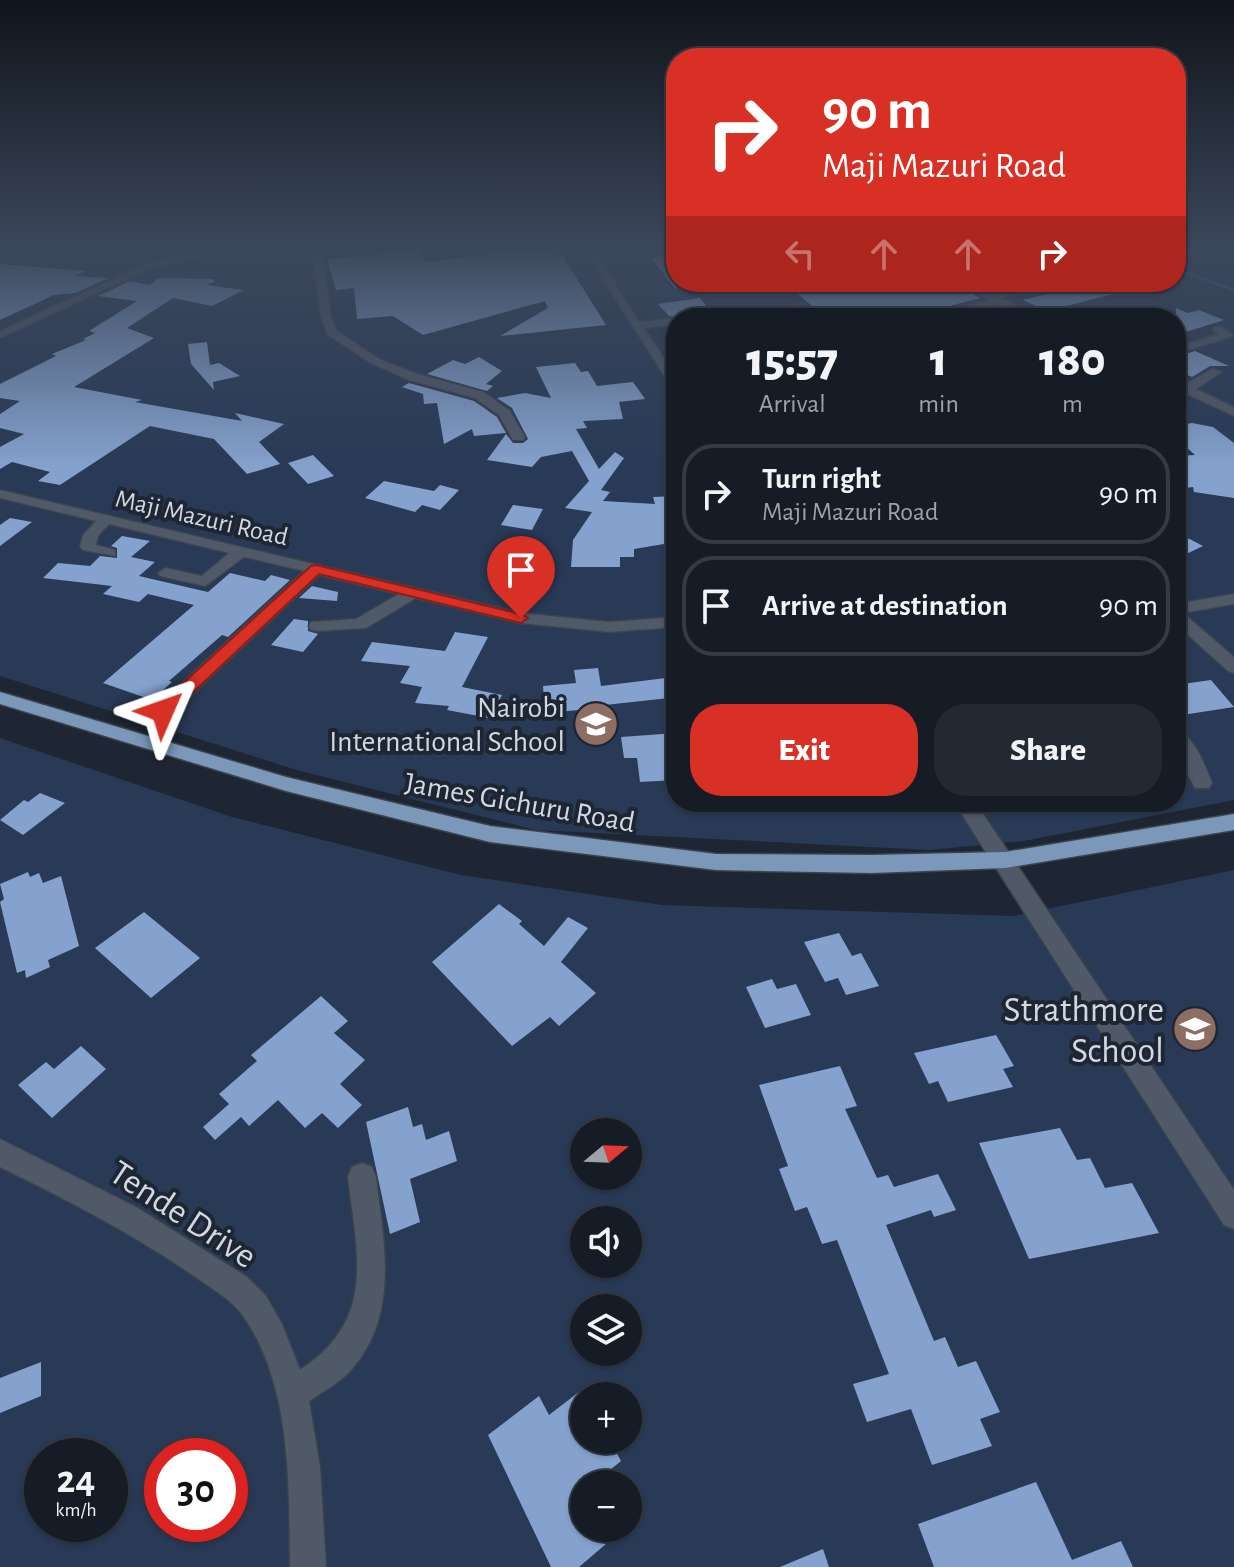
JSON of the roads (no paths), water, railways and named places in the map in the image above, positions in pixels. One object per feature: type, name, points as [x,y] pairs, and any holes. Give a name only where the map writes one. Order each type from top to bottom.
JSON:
[{"type":"main road","name":"James Gichuru Road","points":[[0,698],[286,784],[490,834],[716,862],[872,864],[1005,860],[1234,822]]},
{"type":"street","points":[[0,335],[28,322]]},
{"type":"street","points":[[328,322],[332,333],[375,361],[413,377],[479,395],[504,413],[518,437]]},
{"type":"street","points":[[634,322],[666,370]]},
{"type":"street","points":[[636,326],[666,322]]},
{"type":"street","points":[[1186,348],[1229,335],[1218,329]]},
{"type":"street","points":[[1186,385],[1216,372]]},
{"type":"street","points":[[1186,389],[1234,412]]},
{"type":"street","name":"Maji Mazuri Road","points":[[0,494],[521,618],[609,627],[666,623]]},
{"type":"street","points":[[106,519],[91,535],[88,547],[110,553]]},
{"type":"street","points":[[166,573],[205,581],[241,551]]},
{"type":"street","points":[[151,707],[163,711],[316,569]]},
{"type":"street","points":[[317,626],[360,624],[414,592]]},
{"type":"street","points":[[1186,610],[1234,599]]},
{"type":"street","points":[[1186,621],[1234,667]]},
{"type":"street","points":[[1186,751],[1202,783]]},
{"type":"street","points":[[971,812],[1234,1215]]},
{"type":"street","name":"Tende Drive","points":[[0,1153],[145,1226],[219,1276],[254,1305],[281,1356],[297,1420],[308,1567]]},
{"type":"street","points":[[291,1395],[338,1361],[370,1308],[372,1276],[362,1177]]},
{"type":"place","name":"Nairobi International School","points":[[596,724]]},
{"type":"place","name":"Strathmore School","points":[[1195,1029]]}]
